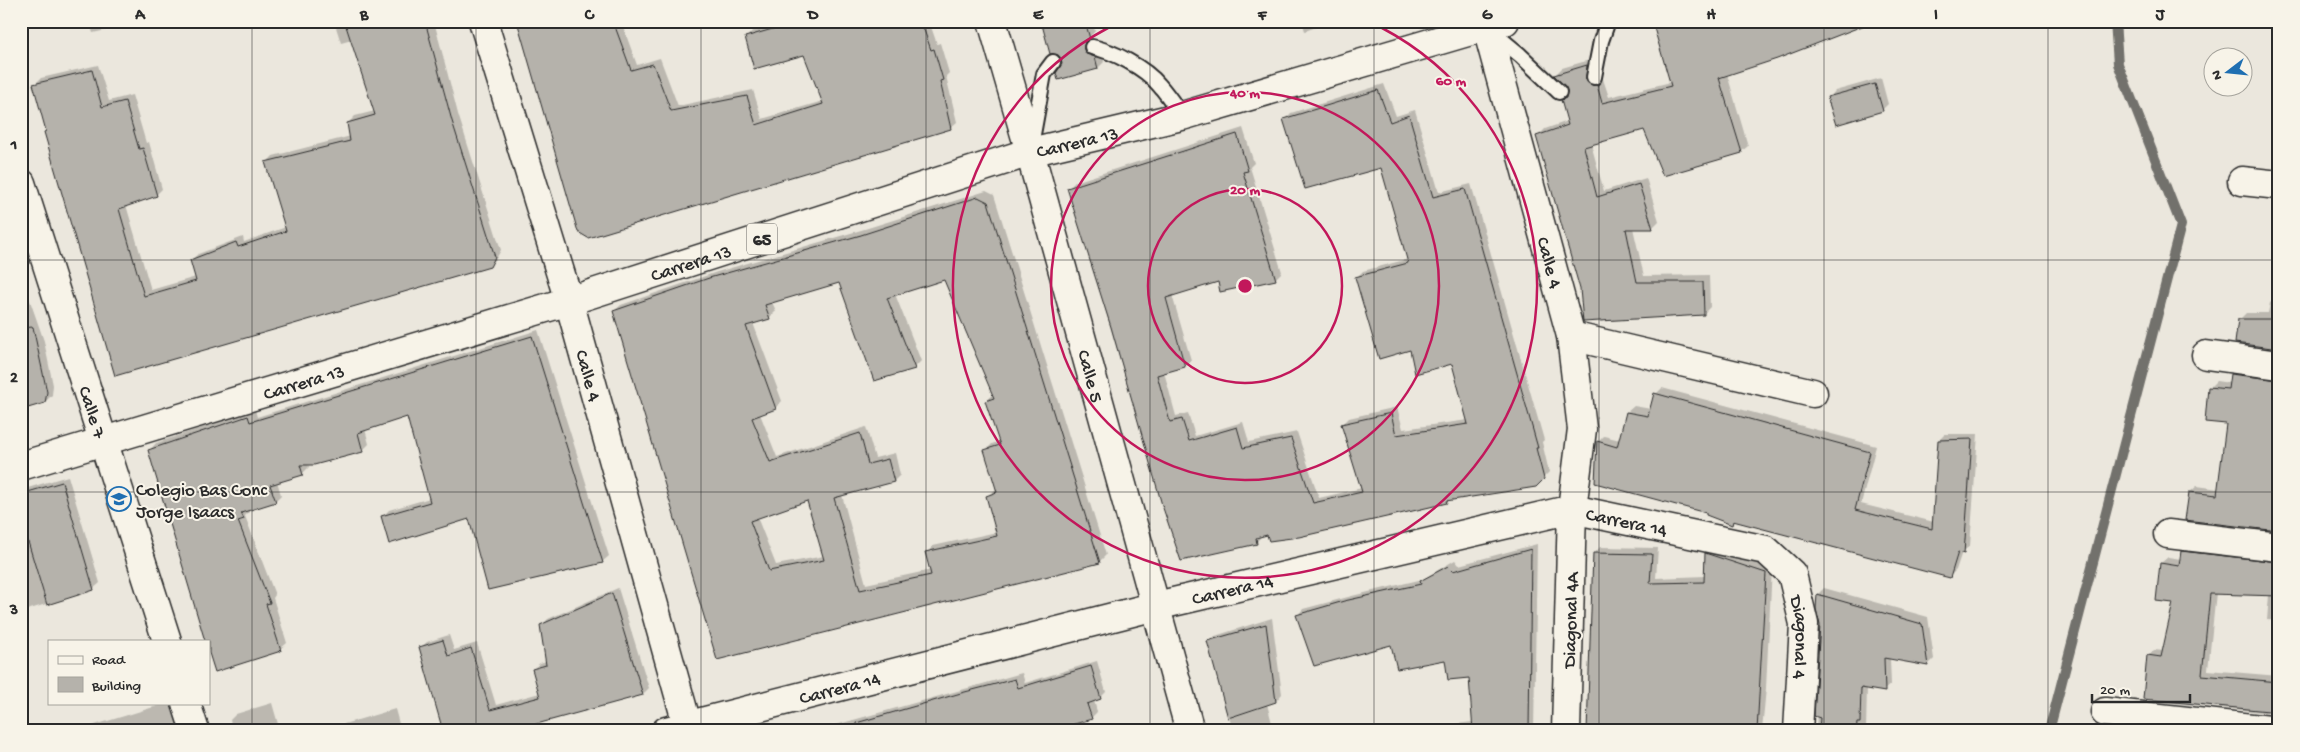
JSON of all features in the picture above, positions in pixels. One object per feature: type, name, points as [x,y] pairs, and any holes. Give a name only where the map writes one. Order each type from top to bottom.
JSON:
[{"type":"street","name":"Calle 4","points":[[482,21],[569,301],[680,729]]},
{"type":"street","name":"Calle 5","points":[[992,21],[1190,731]]},
{"type":"street","name":"Calle 4","points":[[1492,23],[1571,336],[1582,429],[1572,509]]},
{"type":"street","name":"Carrera 13","points":[[21,466],[569,301],[1030,152],[1182,116],[1492,23]]},
{"type":"street","points":[[2242,182],[2279,185]]},
{"type":"street","name":"Calle 7","points":[[21,183],[167,640]]},
{"type":"street","points":[[1571,336],[1812,393]]},
{"type":"street","points":[[2206,355],[2279,365]]},
{"type":"street","name":"Carrera 14","points":[[680,729],[1156,606],[1572,509],[1766,550],[1792,574]]},
{"type":"street","name":"Diagonal 4A","points":[[1566,731],[1572,509]]},
{"type":"street","points":[[2168,534],[2279,547]]},
{"type":"street","name":"Diagonal 4","points":[[1792,574],[1804,624],[1798,731]]},
{"type":"street","points":[[186,704],[195,731]]},
{"type":"street","points":[[2105,712],[2279,731]]},
{"type":"lane","points":[[1594,77],[1601,41],[1608,21]]},
{"type":"lane","points":[[1492,23],[1520,54],[1559,92]]},
{"type":"lane","points":[[1092,47],[1105,49],[1120,56],[1152,79],[1158,84],[1182,116]]},
{"type":"lane","points":[[1030,152],[1044,74],[1052,62]]},
{"type":"building","points":[[359,21],[425,21],[452,121],[495,257],[490,267],[115,376],[44,132],[46,131],[33,84],[92,70],[102,107],[125,101],[139,149],[143,148],[157,196],[119,209],[144,296],[196,281],[190,260],[236,242],[238,247],[286,231],[265,162],[350,141],[347,123],[375,115],[346,26]]},
{"type":"building","points":[[517,21],[613,21],[631,70],[653,64],[671,111],[747,96],[756,125],[823,104],[804,55],[754,69],[745,37],[800,21],[921,21],[931,50],[934,49],[943,80],[940,81],[951,129],[588,238],[578,232]]},
{"type":"building","points":[[1041,21],[1085,21],[1090,39],[1085,41],[1084,49],[1086,54],[1095,57],[1098,69],[1058,80],[1056,73],[1062,64],[1061,59],[1058,55],[1050,54]]},
{"type":"building","points":[[1652,21],[1869,21],[1870,23],[1777,59],[1719,78],[1742,153],[1663,176],[1644,130],[1584,147],[1597,197],[1639,184],[1653,229],[1626,229],[1637,282],[1703,282],[1704,315],[1583,322],[1580,289],[1536,136],[1568,125],[1561,100],[1566,98],[1567,90],[1554,75],[1587,65],[1586,80],[1592,85],[1597,85],[1602,103],[1671,86]]},
{"type":"building","points":[[1875,84],[1883,111],[1836,125],[1827,97]]},
{"type":"building","points":[[1378,90],[1390,122],[1409,115],[1433,197],[1465,189],[1538,448],[1536,448],[1544,479],[1536,487],[1446,501],[1447,503],[1299,537],[1269,541],[1267,535],[1256,538],[1257,544],[1181,561],[1162,505],[1111,327],[1067,188],[1237,134],[1248,171],[1243,172],[1276,280],[1220,292],[1218,282],[1166,298],[1185,367],[1157,375],[1170,422],[1182,419],[1189,441],[1237,427],[1243,448],[1291,438],[1313,503],[1362,492],[1341,424],[1391,413],[1396,435],[1468,424],[1452,364],[1415,374],[1410,350],[1379,359],[1355,277],[1408,263],[1381,168],[1305,189],[1283,119]]},
{"type":"building","points":[[978,197],[988,202],[1100,563],[717,660],[613,311],[709,278],[861,235]],"holes":[[[944,280],[994,398],[985,401],[1000,445],[984,450],[997,492],[986,496],[997,536],[925,552],[931,575],[860,590],[834,498],[894,482],[888,459],[868,464],[860,433],[770,462],[752,418],[776,409],[746,326],[770,319],[765,305],[839,283],[874,381],[915,369],[887,298]],[[807,501],[824,560],[769,571],[750,521]]]},
{"type":"building","points":[[2238,319],[2279,319],[2279,349],[2235,343]]},
{"type":"building","points":[[33,327],[47,392],[45,403],[21,410],[21,328]]},
{"type":"building","points":[[532,336],[603,563],[488,590],[469,519],[389,544],[381,516],[430,502],[407,417],[358,433],[363,452],[314,465],[300,465],[303,475],[270,485],[276,502],[241,513],[244,519],[238,521],[270,603],[266,604],[281,651],[215,672],[210,656],[210,640],[205,640],[148,450],[248,416],[250,422]]},
{"type":"building","points":[[2230,374],[2279,380],[2279,531],[2185,520],[2189,492],[2217,495],[2226,424],[2205,422],[2208,387],[2228,389]]},
{"type":"building","points":[[1654,393],[1870,452],[1855,510],[1932,529],[1938,440],[1972,439],[1964,554],[1958,552],[1950,578],[1733,521],[1732,525],[1706,515],[1706,513],[1595,483],[1597,441],[1617,447],[1626,412],[1648,416]]},
{"type":"building","points":[[62,482],[94,590],[47,605],[26,535],[21,536],[21,494]]},
{"type":"building","points":[[1531,549],[1529,731],[1473,731],[1469,678],[1448,680],[1445,660],[1397,669],[1391,645],[1314,666],[1296,615],[1344,601],[1421,584],[1420,581],[1448,566],[1453,571]]},
{"type":"building","points":[[2181,551],[2279,562],[2279,596],[2210,594],[2202,675],[2279,682],[2279,712],[2143,699],[2147,655],[2161,657],[2173,603],[2156,601],[2160,563],[2179,566]]},
{"type":"building","points":[[1593,553],[1652,554],[1650,583],[1704,582],[1705,553],[1766,573],[1757,731],[1719,731],[1675,727],[1675,730],[1655,728],[1654,731],[1587,731]]},
{"type":"building","points":[[612,593],[643,695],[511,731],[443,731],[419,647],[443,640],[448,656],[471,648],[490,710],[540,697],[532,669],[546,665],[540,625]]},
{"type":"building","points":[[1817,594],[1922,624],[1928,666],[1884,658],[1885,692],[1861,688],[1860,723],[1857,723],[1856,731],[1819,731],[1820,718],[1814,716],[1820,625],[1816,609]]},
{"type":"building","points":[[1266,624],[1276,702],[1228,718],[1207,641]]},
{"type":"building","points":[[1091,666],[1101,699],[1087,704],[1092,719],[1050,731],[857,731],[856,723],[961,693],[1015,679],[1018,688]]},
{"type":"waterway","points":[[2049,731],[2181,225],[2118,64],[2115,21]]},
{"type":"place","name":"Colegio Bas Conc Jorge Isaacs","points":[[119,499]]}]
